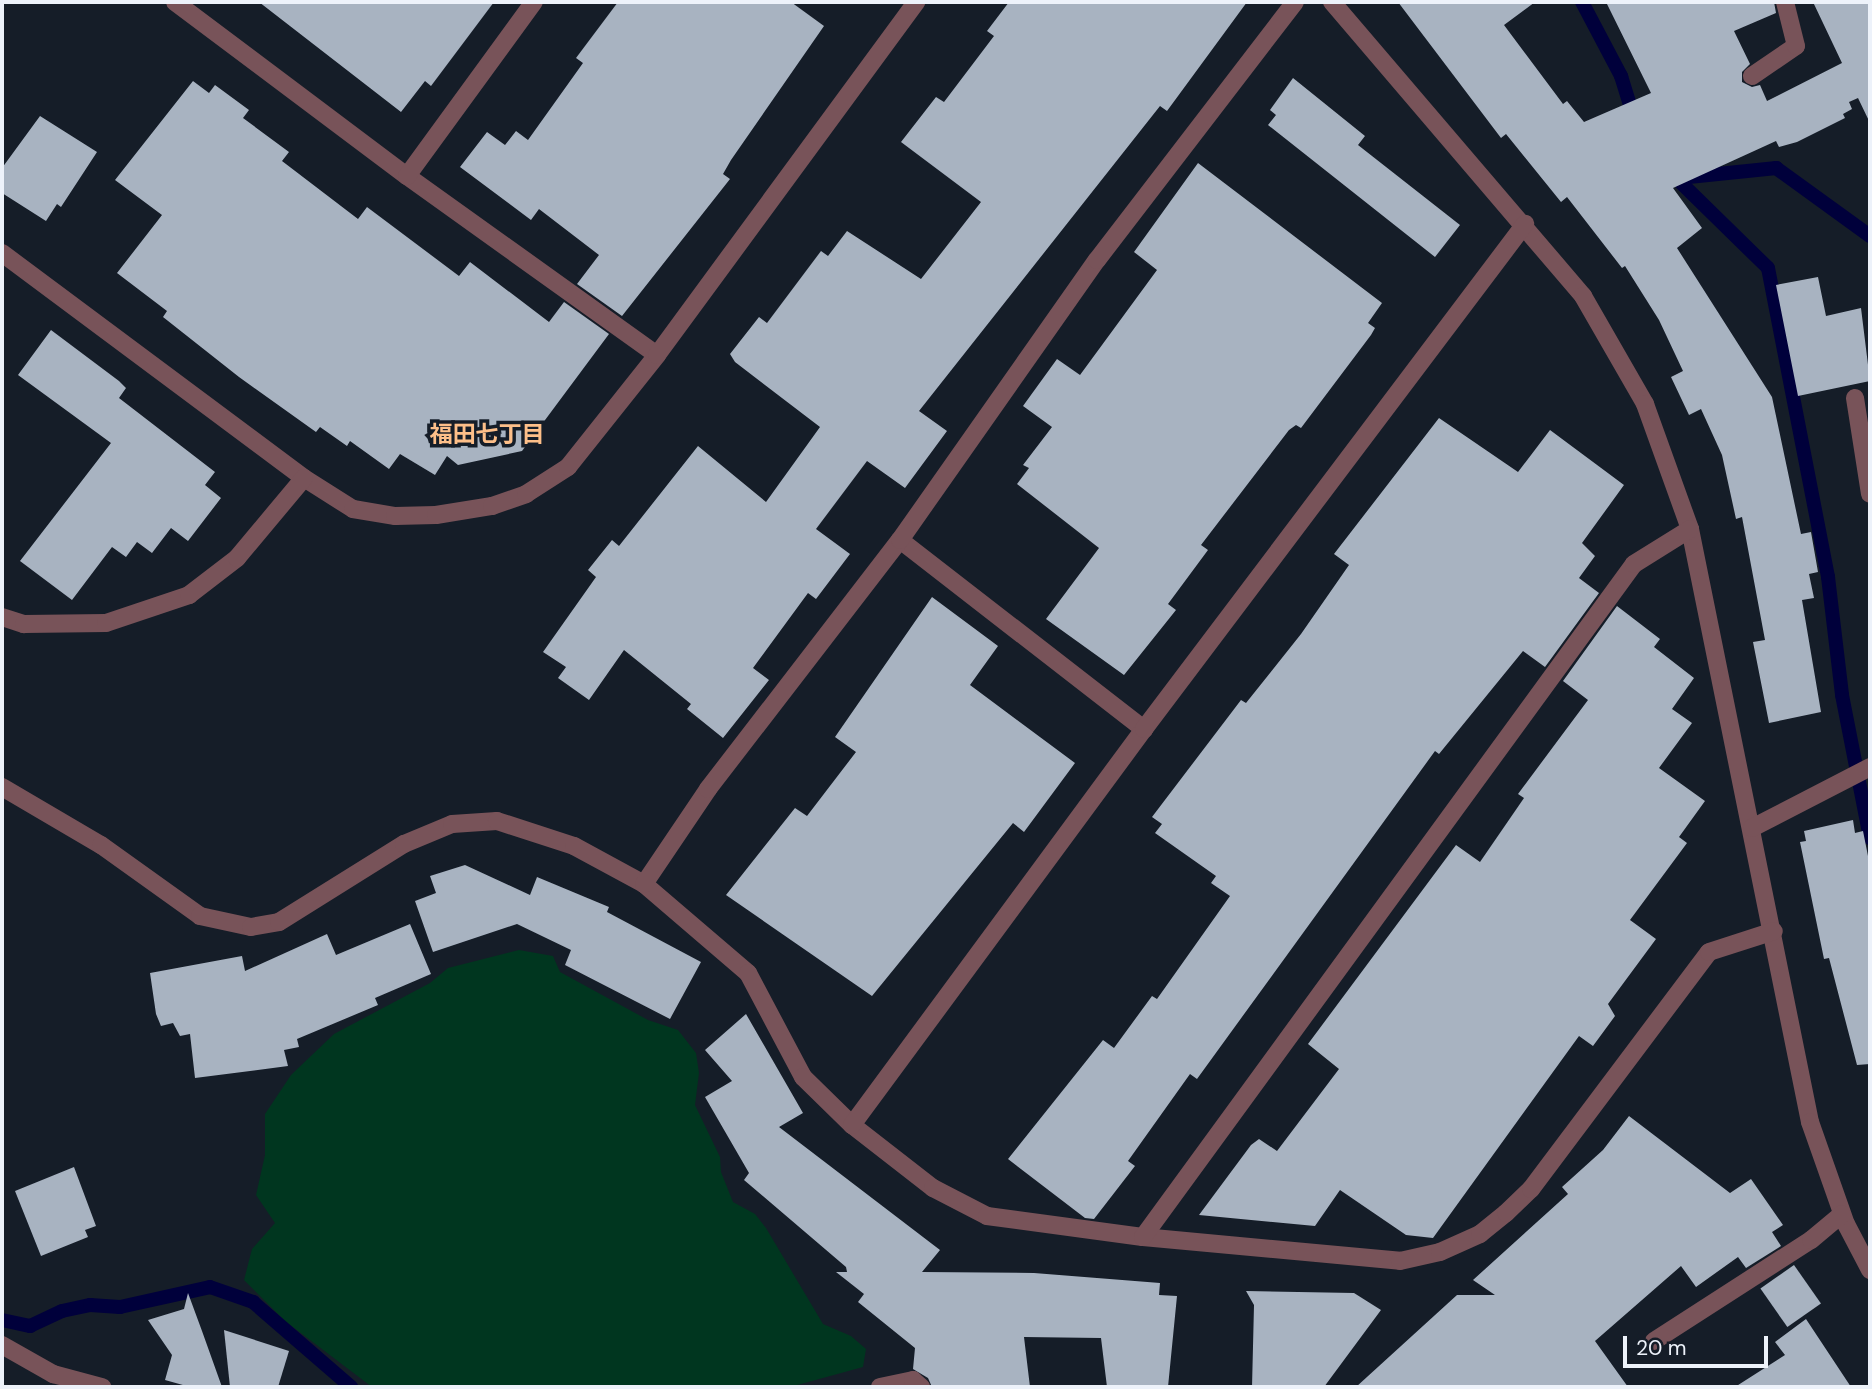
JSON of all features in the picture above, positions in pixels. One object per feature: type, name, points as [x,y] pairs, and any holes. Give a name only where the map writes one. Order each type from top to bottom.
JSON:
[{"type":"street","points":[[176,2],[407,176],[657,355]]},
{"type":"street","points":[[407,176],[534,2]]},
{"type":"street","points":[[2,253],[304,478],[353,509],[395,516],[436,515],[492,506],[526,494],[568,467],[657,355],[916,2]]},
{"type":"street","points":[[644,884],[708,789],[900,540],[1097,260],[1295,2]]},
{"type":"street","points":[[1332,2],[1525,225],[1609,336],[1645,404],[1690,529],[1774,931],[1810,1122],[1842,1214],[1870,1270]]},
{"type":"street","points":[[1752,76],[1796,46],[1786,2]]},
{"type":"street","points":[[852,1125],[1144,729],[1525,225]]},
{"type":"street","points":[[1855,398],[1870,494]]},
{"type":"street","points":[[2,617],[24,624],[106,623],[189,595],[237,558],[304,478]]},
{"type":"street","points":[[1143,1237],[1634,564],[1690,529]]},
{"type":"street","points":[[900,540],[1144,729]]},
{"type":"street","points":[[1752,828],[1870,767]]},
{"type":"street","points":[[2,787],[102,845],[200,916],[251,927],[279,922],[404,844],[452,824],[497,821],[574,846],[644,884],[748,973],[803,1077],[852,1125],[933,1188],[987,1216],[1143,1237],[1400,1261],[1440,1252],[1480,1234],[1531,1189],[1709,952],[1774,931]]},
{"type":"street","points":[[1654,1341],[1811,1240],[1842,1214]]},
{"type":"street","points":[[2,1345],[53,1374],[102,1387]]},
{"type":"street","points":[[880,1387],[913,1380],[921,1387]]},
{"type":"green space","points":[[519,950],[553,956],[560,972],[648,1020],[678,1030],[696,1053],[699,1073],[695,1105],[720,1157],[721,1172],[733,1202],[755,1214],[766,1228],[823,1324],[851,1336],[866,1349],[863,1367],[790,1387],[372,1387],[285,1321],[244,1280],[252,1249],[275,1223],[256,1195],[265,1155],[265,1114],[291,1075],[334,1034],[430,983],[448,968]]},
{"type":"building","points":[[259,2],[494,2],[431,86],[425,81],[401,112]]},
{"type":"building","points":[[618,2],[791,2],[824,26],[731,160],[723,174],[730,179],[622,316],[577,284],[599,255],[539,209],[531,220],[460,167],[487,132],[505,145],[516,131],[528,140],[583,63],[576,58]]},
{"type":"building","points":[[1009,2],[1247,2],[1167,111],[1160,106],[919,411],[947,431],[905,488],[867,461],[816,529],[850,554],[816,599],[808,593],[753,668],[769,680],[723,738],[687,709],[691,704],[624,650],[589,700],[558,678],[566,667],[543,652],[596,577],[588,570],[612,540],[619,546],[698,446],[766,502],[820,427],[735,362],[730,354],[759,317],[767,323],[821,251],[828,256],[847,231],[921,279],[981,202],[901,142],[936,97],[944,102],[994,36],[987,31]]},
{"type":"building","points":[[1398,2],[1535,2],[1504,25],[1563,104],[1567,101],[1584,122],[1651,93],[1606,2],[1774,2],[1776,13],[1734,31],[1750,64],[1742,72],[1742,82],[1752,87],[1760,85],[1767,101],[1842,63],[1813,2],[1870,2],[1870,123],[1858,98],[1849,102],[1852,109],[1843,114],[1845,118],[1797,142],[1779,147],[1776,141],[1673,188],[1702,228],[1677,248],[1772,397],[1801,534],[1811,532],[1818,572],[1809,574],[1814,598],[1802,600],[1821,712],[1769,723],[1753,642],[1765,640],[1742,517],[1736,519],[1722,455],[1701,409],[1689,415],[1671,377],[1683,371],[1659,320],[1625,266],[1622,268],[1567,197],[1561,202],[1506,134],[1501,138]]},
{"type":"building","points":[[1293,78],[1365,136],[1358,145],[1460,225],[1435,257],[1268,125],[1276,115],[1270,110]]},
{"type":"building","points":[[193,81],[209,93],[215,85],[249,110],[243,118],[289,152],[282,161],[358,219],[367,207],[459,276],[470,262],[549,322],[564,302],[609,334],[522,451],[458,465],[447,456],[435,475],[400,454],[389,469],[350,441],[347,446],[320,427],[316,432],[239,377],[163,317],[167,311],[117,273],[162,215],[115,180]]},
{"type":"building","points":[[40,116],[97,152],[61,207],[57,204],[46,221],[2,193],[2,168]]},
{"type":"building","points":[[1198,163],[1382,303],[1368,323],[1375,328],[1371,335],[1301,428],[1296,425],[1289,430],[1201,545],[1208,550],[1168,604],[1176,610],[1124,675],[1046,619],[1099,548],[1017,484],[1029,468],[1023,465],[1052,427],[1023,406],[1057,359],[1080,375],[1157,270],[1134,252]]},
{"type":"building","points":[[1818,277],[1826,316],[1861,308],[1870,381],[1798,396],[1776,285]]},
{"type":"building","points":[[51,330],[126,388],[119,398],[215,472],[205,485],[221,498],[188,541],[171,528],[152,553],[137,542],[126,557],[112,547],[72,600],[20,561],[111,443],[18,375]]},
{"type":"building","points":[[1439,418],[1518,472],[1550,430],[1624,485],[1582,543],[1595,556],[1579,578],[1599,593],[1545,667],[1523,651],[1439,754],[1435,751],[1197,1079],[1190,1074],[1128,1161],[1135,1166],[1094,1219],[1085,1218],[1008,1159],[1103,1040],[1114,1048],[1152,996],[1157,999],[1230,896],[1211,883],[1216,876],[1155,833],[1162,824],[1152,817],[1241,700],[1246,703],[1301,634],[1349,565],[1334,554]]},
{"type":"building","points":[[932,597],[998,646],[970,685],[1075,763],[1024,832],[1013,823],[872,996],[726,895],[795,808],[807,816],[856,752],[835,737]]},
{"type":"building","points":[[1617,606],[1660,639],[1654,647],[1694,678],[1672,709],[1692,723],[1659,768],[1705,801],[1679,837],[1687,843],[1630,920],[1656,939],[1608,1004],[1615,1016],[1593,1046],[1579,1036],[1433,1238],[1406,1235],[1340,1190],[1315,1226],[1199,1215],[1251,1145],[1259,1139],[1277,1151],[1339,1069],[1308,1044],[1456,845],[1480,862],[1524,798],[1518,794],[1588,700],[1563,681]]},
{"type":"building","points":[[1853,820],[1855,833],[1863,831],[1870,866],[1870,1064],[1857,1065],[1829,958],[1824,959],[1800,842],[1806,841],[1804,831]]},
{"type":"building","points":[[465,865],[530,895],[537,877],[609,907],[607,912],[701,962],[670,1019],[565,965],[571,950],[517,924],[433,952],[415,901],[436,893],[430,876]]},
{"type":"building","points":[[410,924],[431,974],[375,998],[378,1005],[297,1039],[299,1047],[284,1050],[288,1066],[195,1078],[190,1034],[180,1036],[173,1023],[161,1026],[156,1014],[150,973],[242,956],[245,971],[327,934],[336,955]]},
{"type":"building","points":[[746,1014],[803,1113],[779,1127],[940,1250],[922,1272],[1034,1273],[1160,1283],[1159,1295],[1177,1296],[1168,1387],[1107,1387],[1101,1338],[1024,1337],[1030,1387],[932,1387],[928,1378],[913,1369],[915,1348],[858,1302],[864,1294],[836,1272],[847,1272],[846,1267],[744,1180],[749,1173],[705,1097],[732,1081],[705,1050]]},
{"type":"building","points":[[1629,1116],[1730,1193],[1751,1179],[1783,1225],[1772,1232],[1781,1246],[1746,1268],[1738,1257],[1696,1287],[1681,1266],[1595,1341],[1628,1387],[1356,1387],[1457,1295],[1495,1295],[1473,1280],[1568,1194],[1562,1187],[1603,1150]]},
{"type":"building","points":[[74,1167],[96,1226],[85,1230],[88,1237],[41,1256],[15,1191]]},
{"type":"building","points":[[1794,1265],[1821,1304],[1787,1327],[1760,1289]]},
{"type":"building","points":[[1246,1291],[1354,1293],[1381,1310],[1324,1387],[1252,1387],[1254,1305]]},
{"type":"building","points":[[188,1293],[222,1387],[190,1387],[165,1380],[172,1355],[148,1320],[184,1309]]},
{"type":"building","points":[[1806,1319],[1851,1387],[1735,1387],[1785,1355],[1775,1342]]},
{"type":"building","points":[[224,1330],[289,1351],[278,1387],[230,1387]]},
{"type":"waterway","points":[[1582,2],[1621,76],[1634,118]]},
{"type":"waterway","points":[[1679,178],[1776,168],[1870,236]]},
{"type":"waterway","points":[[1670,172],[1768,268],[1828,577],[1842,695],[1870,838]]},
{"type":"waterway","points":[[2,1320],[30,1326],[62,1311],[90,1305],[120,1307],[210,1287],[253,1302],[351,1387]]},
{"type":"district","name":"福田七丁目","points":[[487,434]]}]
